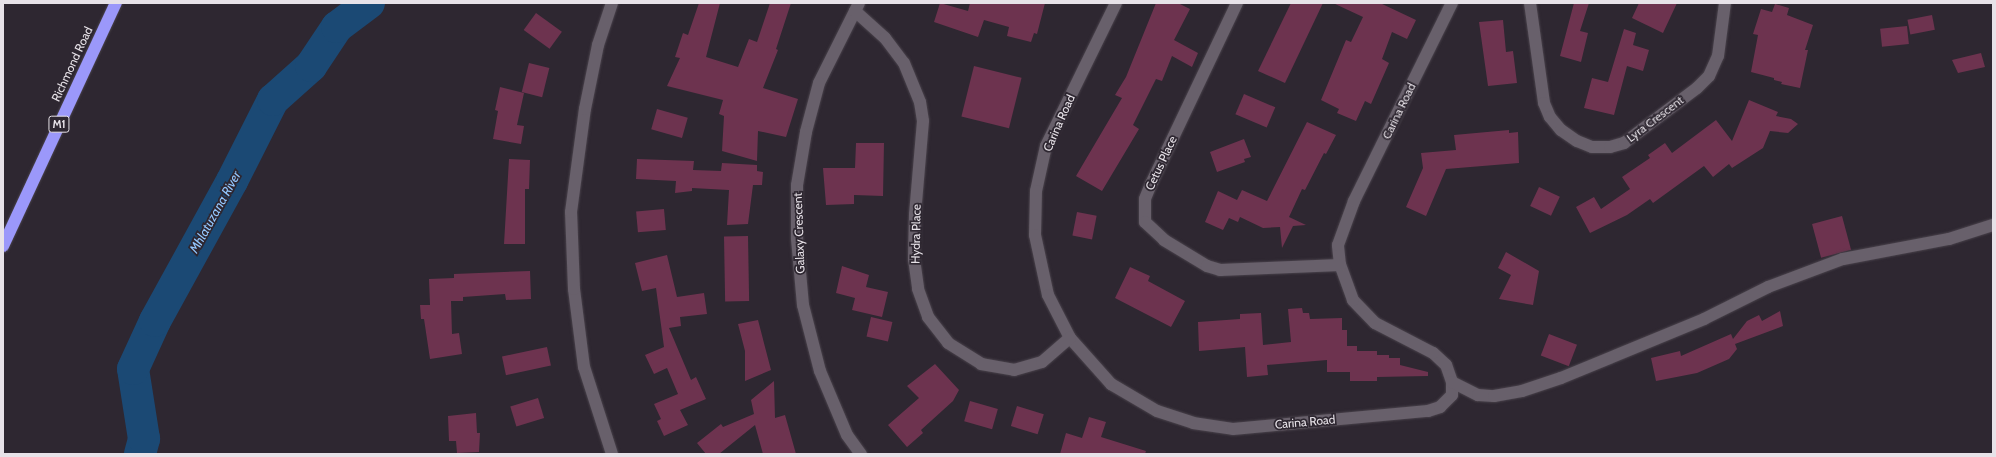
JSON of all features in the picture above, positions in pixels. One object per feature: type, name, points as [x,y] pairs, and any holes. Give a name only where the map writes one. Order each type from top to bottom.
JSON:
[{"type":"highway","name":"Richmond Road","points":[[3,246],[116,3]]},
{"type":"street","points":[[612,3],[598,45],[588,95],[571,212],[574,290],[584,367],[612,454]]},
{"type":"street","name":"Carina Road","points":[[1116,3],[1046,146],[1036,191],[1035,235],[1048,295],[1070,338],[1112,384],[1157,411],[1193,423],[1233,429],[1428,411],[1440,407],[1452,395],[1452,382],[1446,365],[1433,353],[1392,333],[1362,312],[1353,300],[1340,265],[1338,245],[1354,201],[1452,3]]},
{"type":"street","name":"Cetus Place","points":[[1237,3],[1150,184],[1145,199],[1145,222],[1164,240],[1207,266],[1220,270],[1340,265]]},
{"type":"street","name":"Lyra Crescent","points":[[1530,3],[1544,103],[1550,117],[1561,130],[1577,141],[1592,146],[1604,147],[1624,143],[1697,88],[1709,76],[1718,56],[1725,3]]},
{"type":"street","name":"Hydra Place","points":[[857,7],[885,38],[904,63],[920,102],[923,121],[915,214],[914,259],[918,289],[928,317],[948,343],[981,364],[1014,370],[1042,362],[1070,338]]},
{"type":"street","name":"Galaxy Crescent","points":[[857,7],[819,84],[806,132],[797,185],[796,239],[803,305],[820,371],[847,435],[862,454]]},
{"type":"street","points":[[1452,382],[1478,395],[1494,396],[1522,391],[1561,378],[1704,319],[1768,287],[1843,259],[1949,239],[1993,225]]},
{"type":"building","points":[[699,3],[720,3],[706,57],[738,67],[749,39],[757,42],[770,3],[791,3],[776,49],[778,50],[763,88],[798,99],[786,137],[758,131],[757,161],[722,151],[724,116],[719,114],[723,100],[667,86],[680,58],[675,57],[683,33],[688,35]]},
{"type":"building","points":[[940,3],[968,11],[970,3],[1045,3],[1037,34],[1034,33],[1031,42],[1007,36],[1009,27],[984,20],[978,37],[934,22]]},
{"type":"building","points":[[1156,3],[1178,3],[1190,9],[1174,40],[1198,53],[1192,67],[1172,56],[1162,81],[1156,79],[1133,125],[1139,129],[1102,191],[1076,176],[1122,98],[1115,95],[1126,77]]},
{"type":"building","points":[[1291,3],[1323,3],[1285,83],[1258,71]]},
{"type":"building","points":[[1333,3],[1380,3],[1416,20],[1407,39],[1392,32],[1382,59],[1389,63],[1371,104],[1365,101],[1356,121],[1337,113],[1339,109],[1321,100],[1346,40],[1351,42],[1363,17]]},
{"type":"building","points":[[1574,3],[1589,3],[1580,31],[1588,33],[1581,62],[1560,56]]},
{"type":"building","points":[[1639,3],[1677,3],[1663,33],[1632,18]]},
{"type":"building","points":[[1775,4],[1789,8],[1787,15],[1813,25],[1805,50],[1808,50],[1800,88],[1781,84],[1782,82],[1774,80],[1774,78],[1751,72],[1758,35],[1753,34],[1761,9],[1772,12]]},
{"type":"building","points":[[536,13],[562,32],[550,49],[524,30]]},
{"type":"building","points":[[1932,15],[1935,30],[1910,34],[1907,20]]},
{"type":"building","points":[[1503,20],[1506,52],[1513,51],[1517,83],[1488,86],[1479,22]]},
{"type":"building","points":[[1907,26],[1909,44],[1882,47],[1880,29]]},
{"type":"building","points":[[1624,29],[1636,33],[1633,45],[1649,50],[1643,71],[1627,66],[1614,115],[1584,108],[1592,78],[1608,82]]},
{"type":"building","points":[[1981,53],[1985,67],[1958,73],[1952,60]]},
{"type":"building","points":[[529,63],[549,68],[542,97],[522,92]]},
{"type":"building","points":[[974,66],[1022,78],[1009,128],[961,116]]},
{"type":"building","points":[[500,87],[524,93],[517,125],[524,126],[521,144],[493,139],[498,111],[495,110]]},
{"type":"building","points":[[1244,94],[1275,107],[1267,128],[1235,114]]},
{"type":"building","points":[[1749,100],[1778,112],[1776,116],[1791,119],[1798,124],[1788,133],[1770,131],[1763,148],[1732,168],[1729,164],[1713,177],[1704,166],[1653,203],[1650,199],[1627,215],[1590,233],[1576,207],[1594,197],[1601,209],[1630,189],[1622,177],[1650,158],[1648,155],[1665,143],[1672,153],[1716,120],[1732,141]]},
{"type":"building","points":[[657,109],[688,118],[682,138],[651,129]]},
{"type":"building","points":[[1307,122],[1336,135],[1326,154],[1324,153],[1305,190],[1302,189],[1289,217],[1306,225],[1293,226],[1282,248],[1280,227],[1263,228],[1240,217],[1238,222],[1229,218],[1223,230],[1205,222],[1218,191],[1237,200],[1242,190],[1267,201]]},
{"type":"building","points":[[1509,130],[1509,133],[1518,132],[1519,163],[1446,169],[1426,216],[1406,207],[1423,168],[1421,153],[1456,150],[1454,135]]},
{"type":"building","points":[[1244,139],[1251,157],[1244,159],[1245,162],[1217,172],[1210,152]]},
{"type":"building","points":[[856,143],[884,143],[883,196],[854,195],[854,204],[826,205],[823,168],[855,168]]},
{"type":"building","points":[[509,159],[530,160],[529,189],[525,189],[525,244],[504,244]]},
{"type":"building","points":[[637,159],[694,161],[693,170],[721,171],[722,163],[757,165],[757,171],[763,172],[762,185],[753,185],[748,224],[727,225],[729,190],[692,188],[692,191],[675,193],[676,181],[636,179]]},
{"type":"building","points":[[1539,187],[1560,197],[1551,216],[1530,206]]},
{"type":"building","points":[[664,209],[666,230],[638,232],[636,211]]},
{"type":"building","points":[[1077,212],[1097,216],[1092,239],[1072,236]]},
{"type":"building","points":[[1842,216],[1851,250],[1821,258],[1812,224]]},
{"type":"building","points":[[724,236],[748,236],[749,301],[725,301]]},
{"type":"building","points":[[1506,252],[1539,271],[1533,305],[1499,299],[1511,275],[1498,268]]},
{"type":"building","points":[[667,255],[677,297],[704,293],[707,314],[680,317],[681,326],[669,328],[691,380],[696,377],[706,399],[680,410],[688,425],[664,436],[657,421],[661,419],[654,404],[678,394],[667,368],[654,374],[645,355],[664,347],[656,288],[642,291],[635,263]]},
{"type":"building","points":[[842,266],[869,275],[866,287],[888,292],[882,317],[852,310],[855,298],[836,293]]},
{"type":"building","points":[[1130,267],[1150,276],[1148,281],[1185,301],[1171,327],[1115,298]]},
{"type":"building","points":[[530,271],[531,299],[506,300],[505,294],[463,297],[463,301],[451,301],[452,334],[459,333],[462,354],[430,359],[424,319],[421,319],[420,305],[430,305],[429,279],[454,278],[454,274]]},
{"type":"building","points":[[1302,308],[1303,313],[1309,313],[1310,319],[1342,318],[1342,330],[1347,330],[1347,346],[1357,346],[1357,351],[1377,351],[1377,355],[1389,355],[1389,358],[1400,358],[1400,365],[1428,372],[1428,376],[1377,377],[1377,381],[1350,381],[1350,372],[1327,372],[1327,360],[1267,365],[1268,375],[1247,377],[1245,347],[1199,351],[1198,322],[1240,319],[1240,314],[1261,313],[1263,345],[1291,342],[1288,309]]},
{"type":"building","points":[[1780,311],[1783,326],[1735,344],[1737,349],[1729,359],[1697,373],[1656,381],[1651,358],[1680,351],[1681,356],[1731,334],[1733,339],[1747,321],[1759,315],[1762,321]]},
{"type":"building","points":[[871,317],[892,322],[888,341],[867,336]]},
{"type":"building","points":[[758,320],[771,370],[745,381],[745,351],[738,324]]},
{"type":"building","points":[[1549,334],[1577,345],[1569,366],[1541,355]]},
{"type":"building","points":[[547,347],[551,366],[506,375],[502,357]]},
{"type":"building","points":[[935,364],[959,390],[953,401],[921,430],[923,433],[907,447],[888,425],[919,398],[907,386]]},
{"type":"building","points":[[774,381],[775,418],[785,415],[796,454],[763,454],[755,425],[719,454],[706,454],[697,443],[721,424],[723,427],[754,414],[751,400]]},
{"type":"building","points":[[538,398],[544,418],[516,427],[510,406]]},
{"type":"building","points":[[970,401],[998,409],[992,429],[964,421]]},
{"type":"building","points":[[1017,406],[1044,414],[1038,434],[1011,426]]},
{"type":"building","points":[[476,413],[477,433],[480,433],[479,452],[457,453],[456,441],[449,441],[448,416]]},
{"type":"building","points":[[1089,417],[1106,422],[1101,437],[1146,451],[1145,454],[1060,454],[1066,433],[1082,438]]},
{"type":"waterway","name":"Mhlatuzana River","points":[[140,454],[144,439],[133,369],[155,321],[232,181],[273,100],[311,66],[337,27],[369,3]]}]
